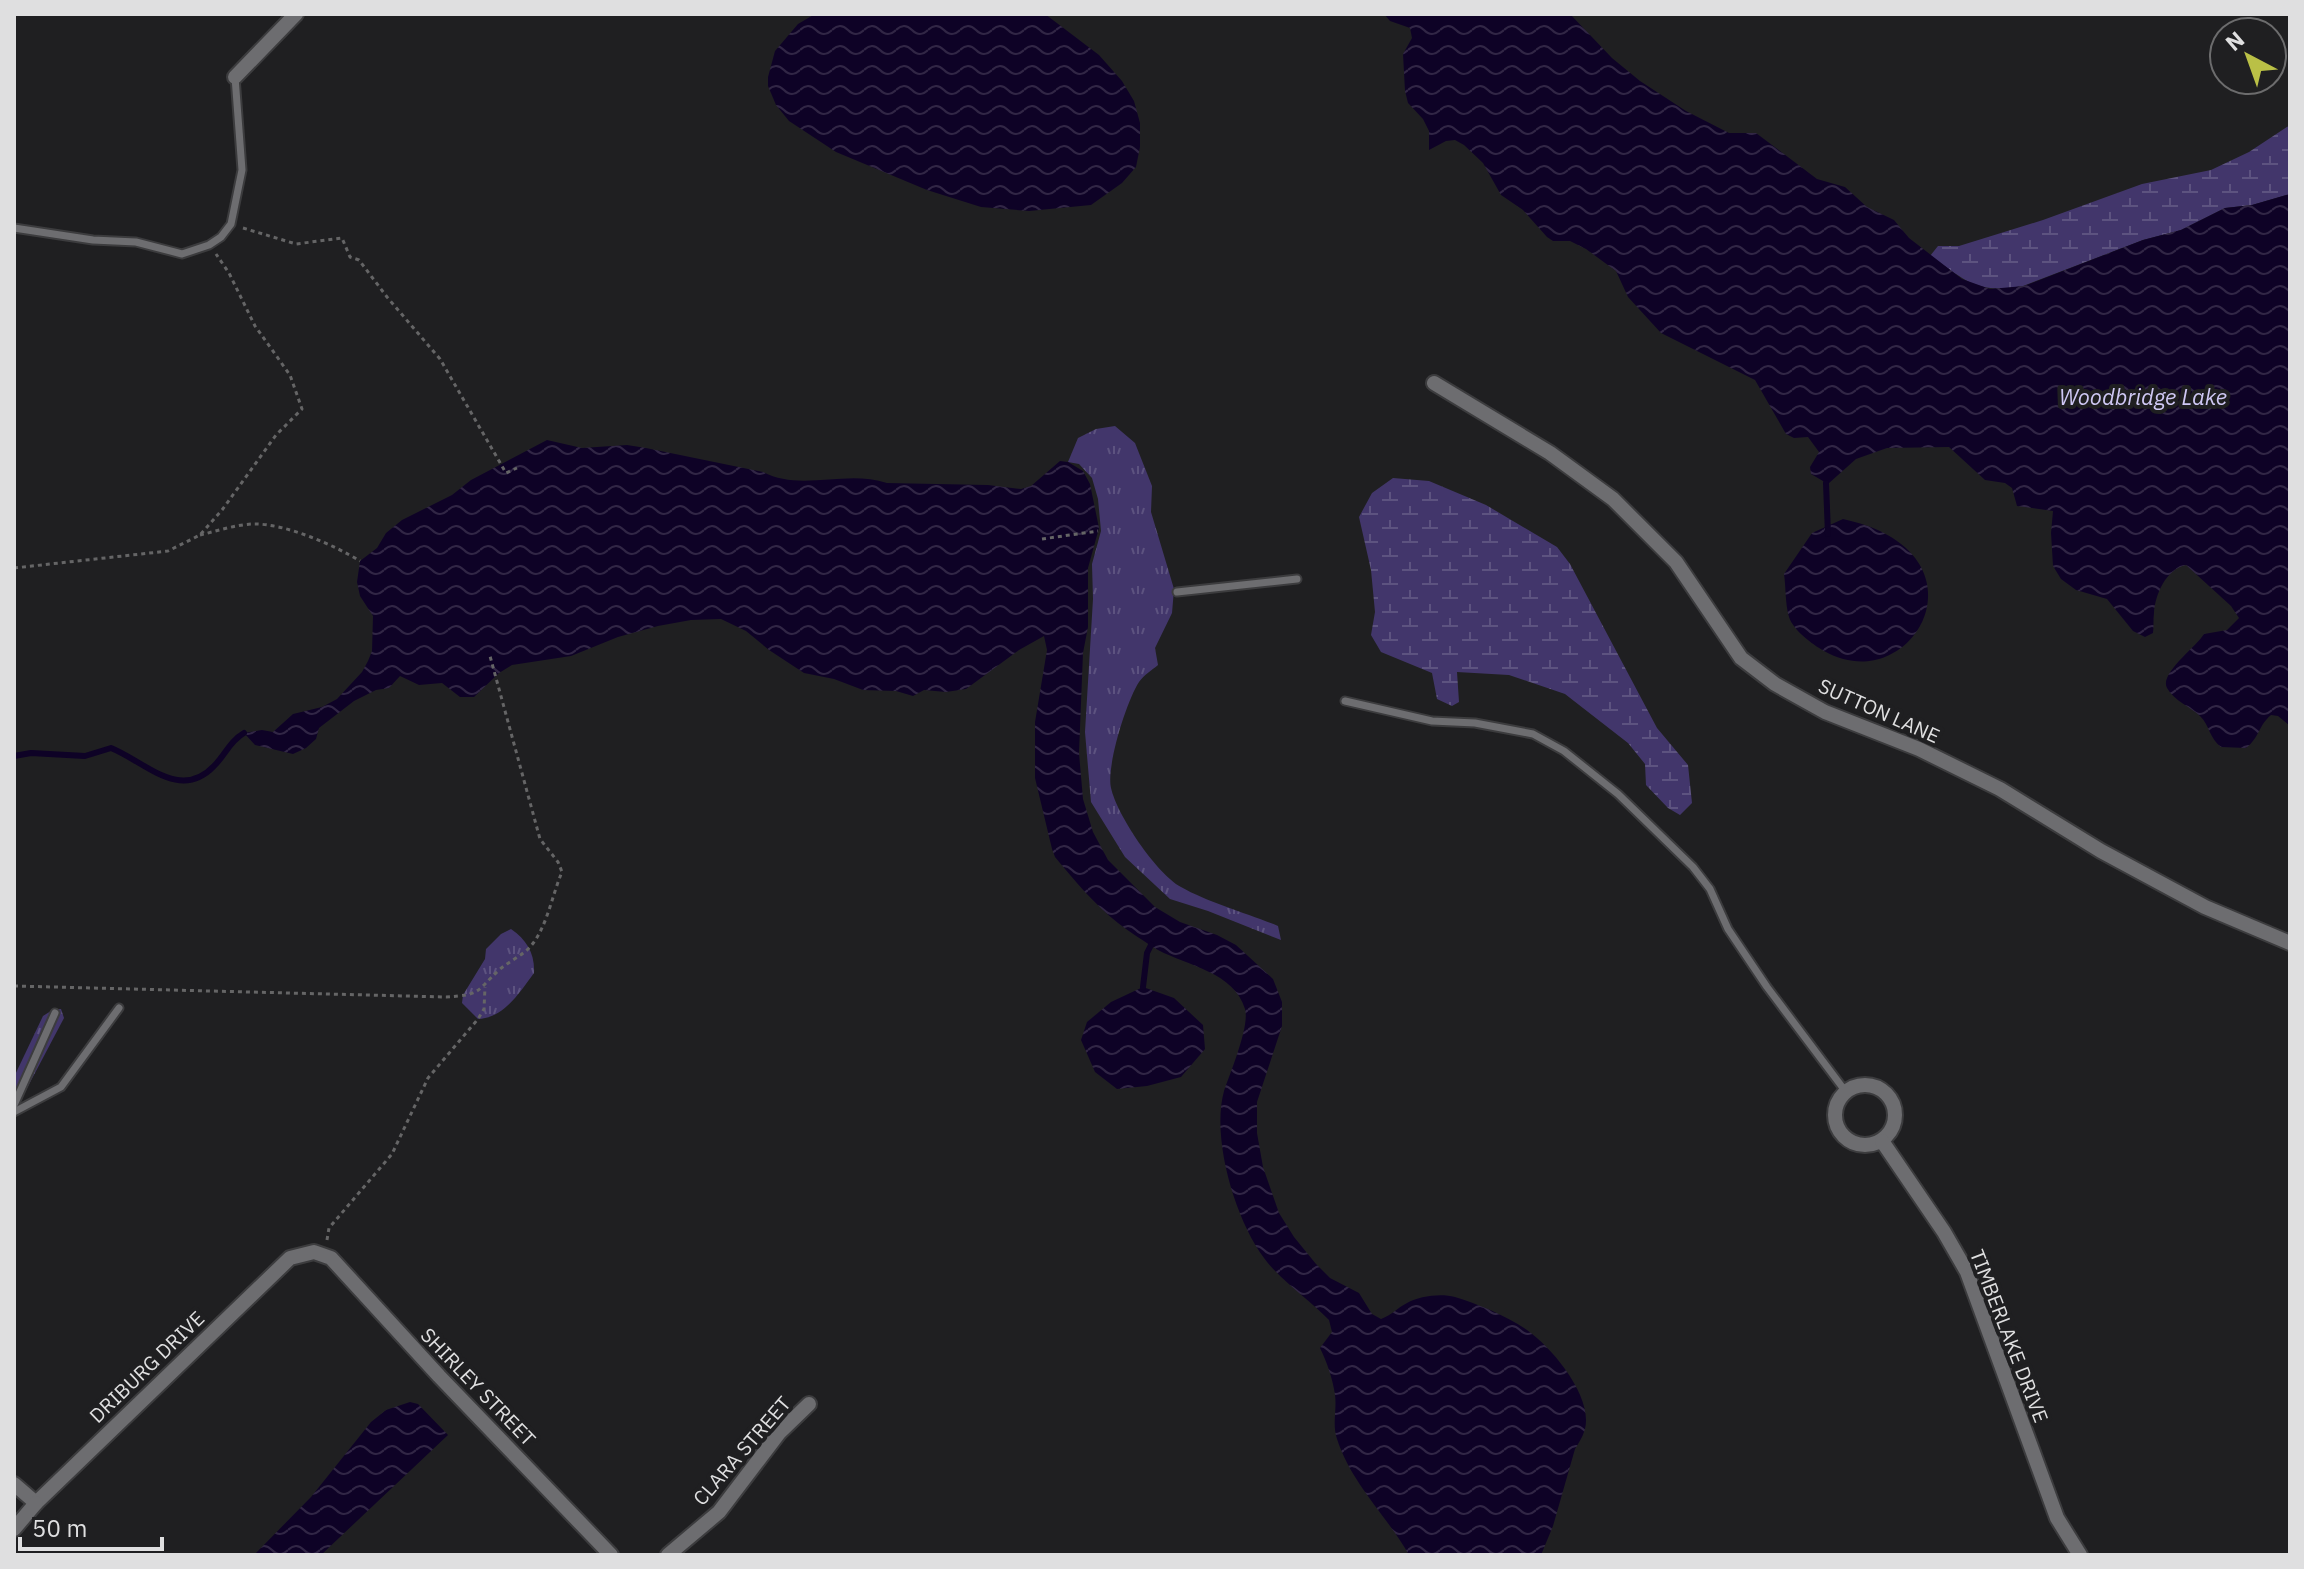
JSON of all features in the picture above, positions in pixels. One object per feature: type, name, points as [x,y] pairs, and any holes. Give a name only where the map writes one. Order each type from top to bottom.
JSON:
[{"type":"street","points":[[235,77],[296,14]]},
{"type":"street","name":"SUTTON LANE","points":[[1434,383],[1550,453],[1613,499],[1676,562],[1741,658],[1775,684],[1825,712],[1919,749],[2000,789],[2101,851],[2205,907],[2290,943]]},
{"type":"street","points":[[1868,1085],[1885,1092],[1891,1099],[1895,1108],[1894,1126],[1882,1141],[1864,1146],[1855,1144],[1840,1133],[1836,1107],[1846,1092],[1852,1087],[1868,1085]]},
{"type":"street","name":"TIMBERLAKE DRIVE","points":[[1882,1141],[1944,1232],[1967,1272],[2057,1518],[2080,1555]]},
{"type":"street","name":"DRIBURG DRIVE","points":[[14,1529],[36,1503],[290,1258],[320,1254]]},
{"type":"street","name":"SHIRLEY STREET","points":[[320,1254],[611,1555]]},
{"type":"street","name":"CLARA STREET","points":[[668,1555],[719,1512],[779,1433],[809,1404]]},
{"type":"street","points":[[14,1484],[36,1503]]},
{"type":"lane","points":[[14,228],[93,240],[136,242],[182,254],[209,245],[221,237],[231,224],[242,170],[235,77]]},
{"type":"lane","points":[[1177,592],[1297,579]]},
{"type":"lane","points":[[1345,701],[1432,721],[1475,723],[1533,734],[1564,751],[1618,794],[1693,867],[1716,899],[1728,929],[1767,987],[1846,1092]]},
{"type":"lane","points":[[14,1112],[61,1087],[119,1008]]},
{"type":"lane","points":[[14,1105],[55,1013]]},
{"type":"path","points":[[231,224],[296,244],[342,238],[350,257],[359,260],[440,359],[506,473],[517,468]]},
{"type":"path","points":[[200,535],[276,435],[302,409],[290,375],[255,326],[229,273],[209,245]]},
{"type":"path","points":[[14,568],[168,551],[200,535],[254,524],[280,528],[360,561]]},
{"type":"path","points":[[1042,539],[1098,531]]},
{"type":"path","points":[[14,986],[446,997],[471,994],[485,987],[497,971],[529,949],[546,917],[562,872],[540,839],[490,656]]},
{"type":"path","points":[[320,1254],[329,1228],[392,1154],[428,1078],[472,1028],[484,1009],[485,987]]},
{"type":"green space","points":[[2290,125],[2290,194],[2252,205],[2225,208],[2181,230],[2143,240],[2023,286],[1982,287],[1963,279],[1930,256],[1938,246],[1959,246],[2142,184],[2211,170],[2249,152]]},
{"type":"green space","points":[[1115,426],[1135,443],[1152,486],[1151,512],[1174,589],[1172,613],[1155,648],[1158,665],[1139,682],[1124,718],[1114,750],[1111,788],[1121,813],[1139,842],[1171,880],[1203,898],[1278,926],[1281,940],[1170,899],[1125,857],[1091,802],[1085,732],[1093,599],[1092,564],[1101,531],[1092,478],[1079,464],[1068,462],[1078,438],[1096,429]]},
{"type":"green space","points":[[1393,478],[1429,481],[1486,505],[1557,547],[1570,564],[1657,728],[1688,765],[1692,803],[1680,815],[1668,808],[1646,785],[1645,764],[1628,743],[1565,694],[1509,675],[1457,672],[1459,702],[1452,706],[1437,699],[1432,673],[1381,652],[1371,635],[1375,612],[1371,570],[1359,517],[1372,493]]},
{"type":"green space","points":[[511,929],[529,948],[534,973],[503,1009],[487,1018],[478,1019],[462,1003],[463,995],[485,959],[486,949]]},
{"type":"green space","points":[[54,1009],[61,1009],[64,1018],[14,1108],[14,1077],[43,1016]]},
{"type":"water","points":[[815,14],[1045,14],[1099,55],[1122,81],[1134,101],[1140,123],[1136,167],[1122,183],[1091,205],[1029,211],[981,207],[927,190],[836,152],[789,121],[776,105],[768,86],[775,51],[798,24]]},
{"type":"water","name":"Woodbridge Lake","points":[[1384,14],[1570,14],[1612,58],[1640,81],[1686,111],[1729,133],[1756,133],[1817,179],[1845,187],[1867,207],[1894,220],[1909,238],[1962,279],[1990,289],[2024,286],[2143,240],[2181,230],[2225,208],[2252,205],[2290,194],[2290,726],[2278,716],[2271,715],[2246,748],[2221,747],[2200,716],[2167,688],[2168,675],[2204,634],[2227,630],[2239,618],[2231,606],[2186,565],[2167,577],[2159,591],[2153,633],[2145,637],[2133,631],[2107,599],[2076,590],[2061,579],[2053,566],[2053,511],[2017,506],[2012,488],[2005,483],[1985,480],[1949,447],[1887,448],[1856,459],[1828,484],[1811,474],[1810,467],[1819,452],[1808,437],[1794,438],[1786,434],[1755,380],[1661,333],[1628,297],[1616,271],[1570,241],[1553,241],[1547,237],[1523,210],[1501,195],[1483,163],[1464,145],[1455,140],[1446,141],[1429,150],[1429,131],[1408,103],[1405,91],[1403,54],[1412,38],[1410,28],[1390,21]]},
{"type":"water","points":[[547,440],[582,448],[627,445],[763,472],[778,478],[808,481],[856,478],[887,483],[988,485],[1021,489],[1031,486],[1060,461],[1083,471],[1090,484],[1099,528],[1088,568],[1088,627],[1083,653],[1079,753],[1083,799],[1093,832],[1108,860],[1155,907],[1180,922],[1236,945],[1273,979],[1282,1002],[1282,1026],[1257,1102],[1257,1133],[1263,1167],[1279,1213],[1316,1264],[1330,1278],[1359,1293],[1372,1314],[1381,1319],[1412,1301],[1437,1295],[1455,1297],[1492,1311],[1536,1338],[1566,1370],[1581,1396],[1586,1425],[1575,1449],[1553,1526],[1541,1555],[1409,1555],[1351,1470],[1336,1433],[1334,1389],[1320,1348],[1332,1332],[1329,1320],[1264,1258],[1244,1222],[1228,1178],[1223,1154],[1221,1110],[1245,1026],[1245,1009],[1239,996],[1221,978],[1158,950],[1118,923],[1077,883],[1052,849],[1035,778],[1035,722],[1047,650],[1044,636],[1019,650],[966,689],[946,692],[924,690],[913,696],[896,691],[863,690],[834,679],[804,673],[746,631],[721,619],[691,620],[618,637],[571,656],[512,665],[474,697],[460,697],[442,683],[419,685],[400,676],[389,688],[376,690],[354,701],[319,728],[316,739],[306,748],[293,754],[255,745],[244,733],[273,732],[293,714],[322,707],[337,699],[362,672],[372,651],[373,616],[360,596],[357,582],[360,561],[377,548],[386,533],[402,520],[452,495],[471,480]]},
{"type":"water","points":[[1843,519],[1890,536],[1917,561],[1928,589],[1925,616],[1910,640],[1886,657],[1857,661],[1824,651],[1799,632],[1789,617],[1784,574],[1812,533]]},
{"type":"water","points":[[1143,987],[1174,998],[1203,1025],[1205,1049],[1181,1077],[1147,1086],[1117,1089],[1095,1072],[1081,1040],[1087,1022],[1111,1002]]},
{"type":"water","points":[[410,1402],[418,1404],[448,1435],[321,1555],[254,1555],[311,1497],[371,1422],[386,1410]]},
{"type":"waterway","points":[[1826,483],[1828,534]]},
{"type":"waterway","points":[[14,756],[31,753],[85,756],[111,748],[162,775],[175,780],[188,780],[201,776],[214,766],[244,733]]},
{"type":"waterway","points":[[1143,987],[1147,953],[1151,945]]}]
